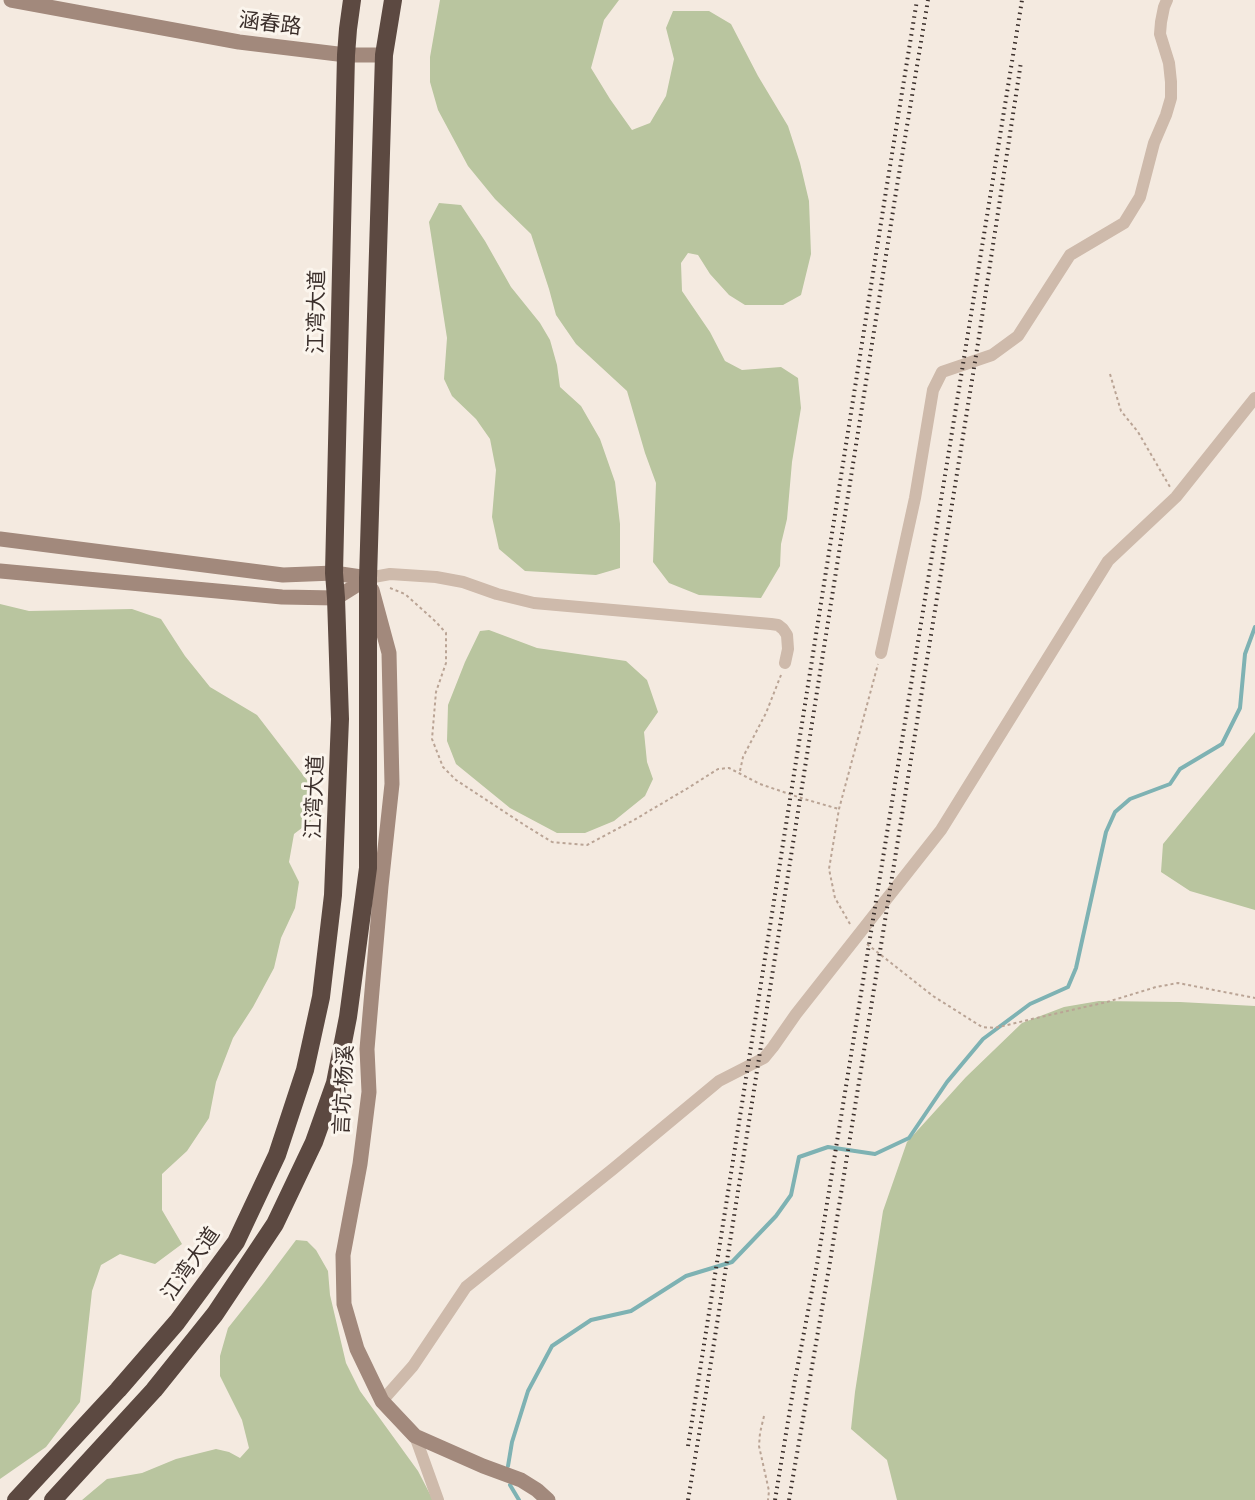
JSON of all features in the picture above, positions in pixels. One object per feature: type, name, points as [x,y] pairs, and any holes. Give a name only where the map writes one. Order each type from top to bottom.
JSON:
[{"type":"highway","name":"江湾大道","points":[[16,1500],[118,1390],[177,1322],[236,1242],[277,1155],[305,1071],[321,997],[333,895],[340,719],[334,573],[346,55],[352,0]]},
{"type":"highway","points":[[52,1500],[154,1390],[215,1314],[275,1224],[314,1142],[335,1083],[348,1017],[368,868],[368,578],[384,56],[393,0]]},
{"type":"main road","name":"涵春路","points":[[11,0],[239,42],[346,55],[384,56]]},
{"type":"main road","points":[[0,539],[283,575],[334,573],[368,578]]},
{"type":"main road","points":[[0,571],[282,597],[336,598],[368,578]]},
{"type":"main road","name":"言坑-杨溪","points":[[368,578],[389,653],[392,784],[367,1049],[369,1092],[360,1164],[343,1255],[344,1304],[357,1348],[382,1401],[415,1436],[521,1480],[548,1500]]},
{"type":"street","points":[[881,652],[915,498],[933,390],[942,372],[992,355],[1018,336],[1070,255],[1124,223],[1140,197],[1154,144],[1171,98],[1169,63],[1160,34],[1162,15],[1167,0]]},
{"type":"street","points":[[382,1401],[413,1366],[466,1287],[719,1081],[764,1058],[941,830],[1108,561],[1176,497],[1255,398]]},
{"type":"street","points":[[368,578],[390,574],[436,576],[534,603],[778,625],[787,635],[789,642],[785,663]]},
{"type":"street","points":[[415,1436],[438,1500]]},
{"type":"path","points":[[1110,374],[1121,411],[1138,432],[1176,497]]},
{"type":"path","points":[[368,578],[405,594],[446,633],[446,663],[436,692],[432,739],[443,767],[456,780],[552,842],[587,845],[670,799],[718,769],[729,768],[760,784],[839,809]]},
{"type":"path","points":[[881,652],[839,809],[829,869],[834,898],[857,936],[933,996],[982,1027],[995,1028],[1178,983],[1255,998]]},
{"type":"path","points":[[740,772],[743,757],[766,713],[785,663]]},
{"type":"path","points":[[764,1416],[759,1446],[770,1491],[768,1500]]},
{"type":"green space","points":[[440,0],[619,0],[604,20],[591,68],[632,130],[650,123],[666,96],[674,59],[666,28],[673,11],[709,11],[731,24],[788,126],[809,201],[811,254],[801,295],[783,305],[745,305],[729,295],[710,274],[698,255],[688,253],[681,263],[682,291],[710,332],[725,361],[742,370],[781,367],[798,378],[801,408],[792,462],[787,519],[781,544],[780,566],[761,598],[699,595],[669,583],[653,562],[656,483],[627,391],[576,344],[556,315],[531,234],[495,199],[468,166],[438,110],[430,82],[430,57]]},
{"type":"green space","points":[[439,203],[461,205],[511,287],[540,323],[550,340],[560,387],[581,406],[600,439],[615,482],[620,524],[620,568],[596,575],[525,571],[499,549],[492,517],[496,470],[490,439],[476,419],[452,396],[444,379],[447,338],[429,222]]},
{"type":"green space","points":[[0,604],[29,611],[132,609],[161,619],[185,656],[210,687],[257,715],[310,784],[311,821],[294,834],[289,862],[299,882],[295,908],[281,938],[274,968],[233,1038],[216,1082],[209,1118],[187,1151],[162,1174],[162,1210],[182,1244],[155,1264],[120,1254],[101,1265],[92,1291],[80,1402],[46,1447],[0,1479]]},
{"type":"green space","points":[[489,630],[537,648],[626,661],[647,680],[658,712],[644,732],[647,762],[653,779],[645,796],[614,821],[585,833],[557,833],[510,808],[456,764],[447,741],[448,705],[480,631]]},
{"type":"green space","points":[[1255,732],[1255,910],[1190,891],[1161,872],[1163,844]]},
{"type":"green space","points":[[1099,1001],[1255,1006],[1255,1500],[897,1500],[887,1460],[851,1429],[883,1211],[907,1142],[966,1077],[1022,1023],[1064,1007]]},
{"type":"green space","points":[[296,1240],[307,1241],[316,1250],[328,1271],[330,1295],[346,1363],[360,1391],[418,1471],[433,1500],[82,1500],[107,1479],[142,1473],[176,1459],[216,1449],[240,1458],[249,1448],[242,1420],[220,1376],[220,1356],[228,1328]]},
{"type":"waterway","points":[[508,1466],[512,1442],[528,1391],[552,1346],[591,1320],[631,1311],[686,1276],[732,1262],[776,1216],[791,1195],[799,1157],[828,1147],[875,1154],[909,1138],[947,1082],[983,1039],[1030,1004],[1068,987],[1076,968],[1106,832],[1115,812],[1130,799],[1170,784],[1180,769],[1222,744],[1240,708],[1245,654],[1255,627]]},
{"type":"waterway","points":[[510,1485],[519,1500]]},
{"type":"railway","points":[[688,1446],[917,0]]},
{"type":"railway","points":[[688,1500],[928,0]]},
{"type":"railway","points":[[775,1500],[818,1259],[1022,0]]},
{"type":"railway","points":[[789,1500],[830,1262],[1021,62]]}]
